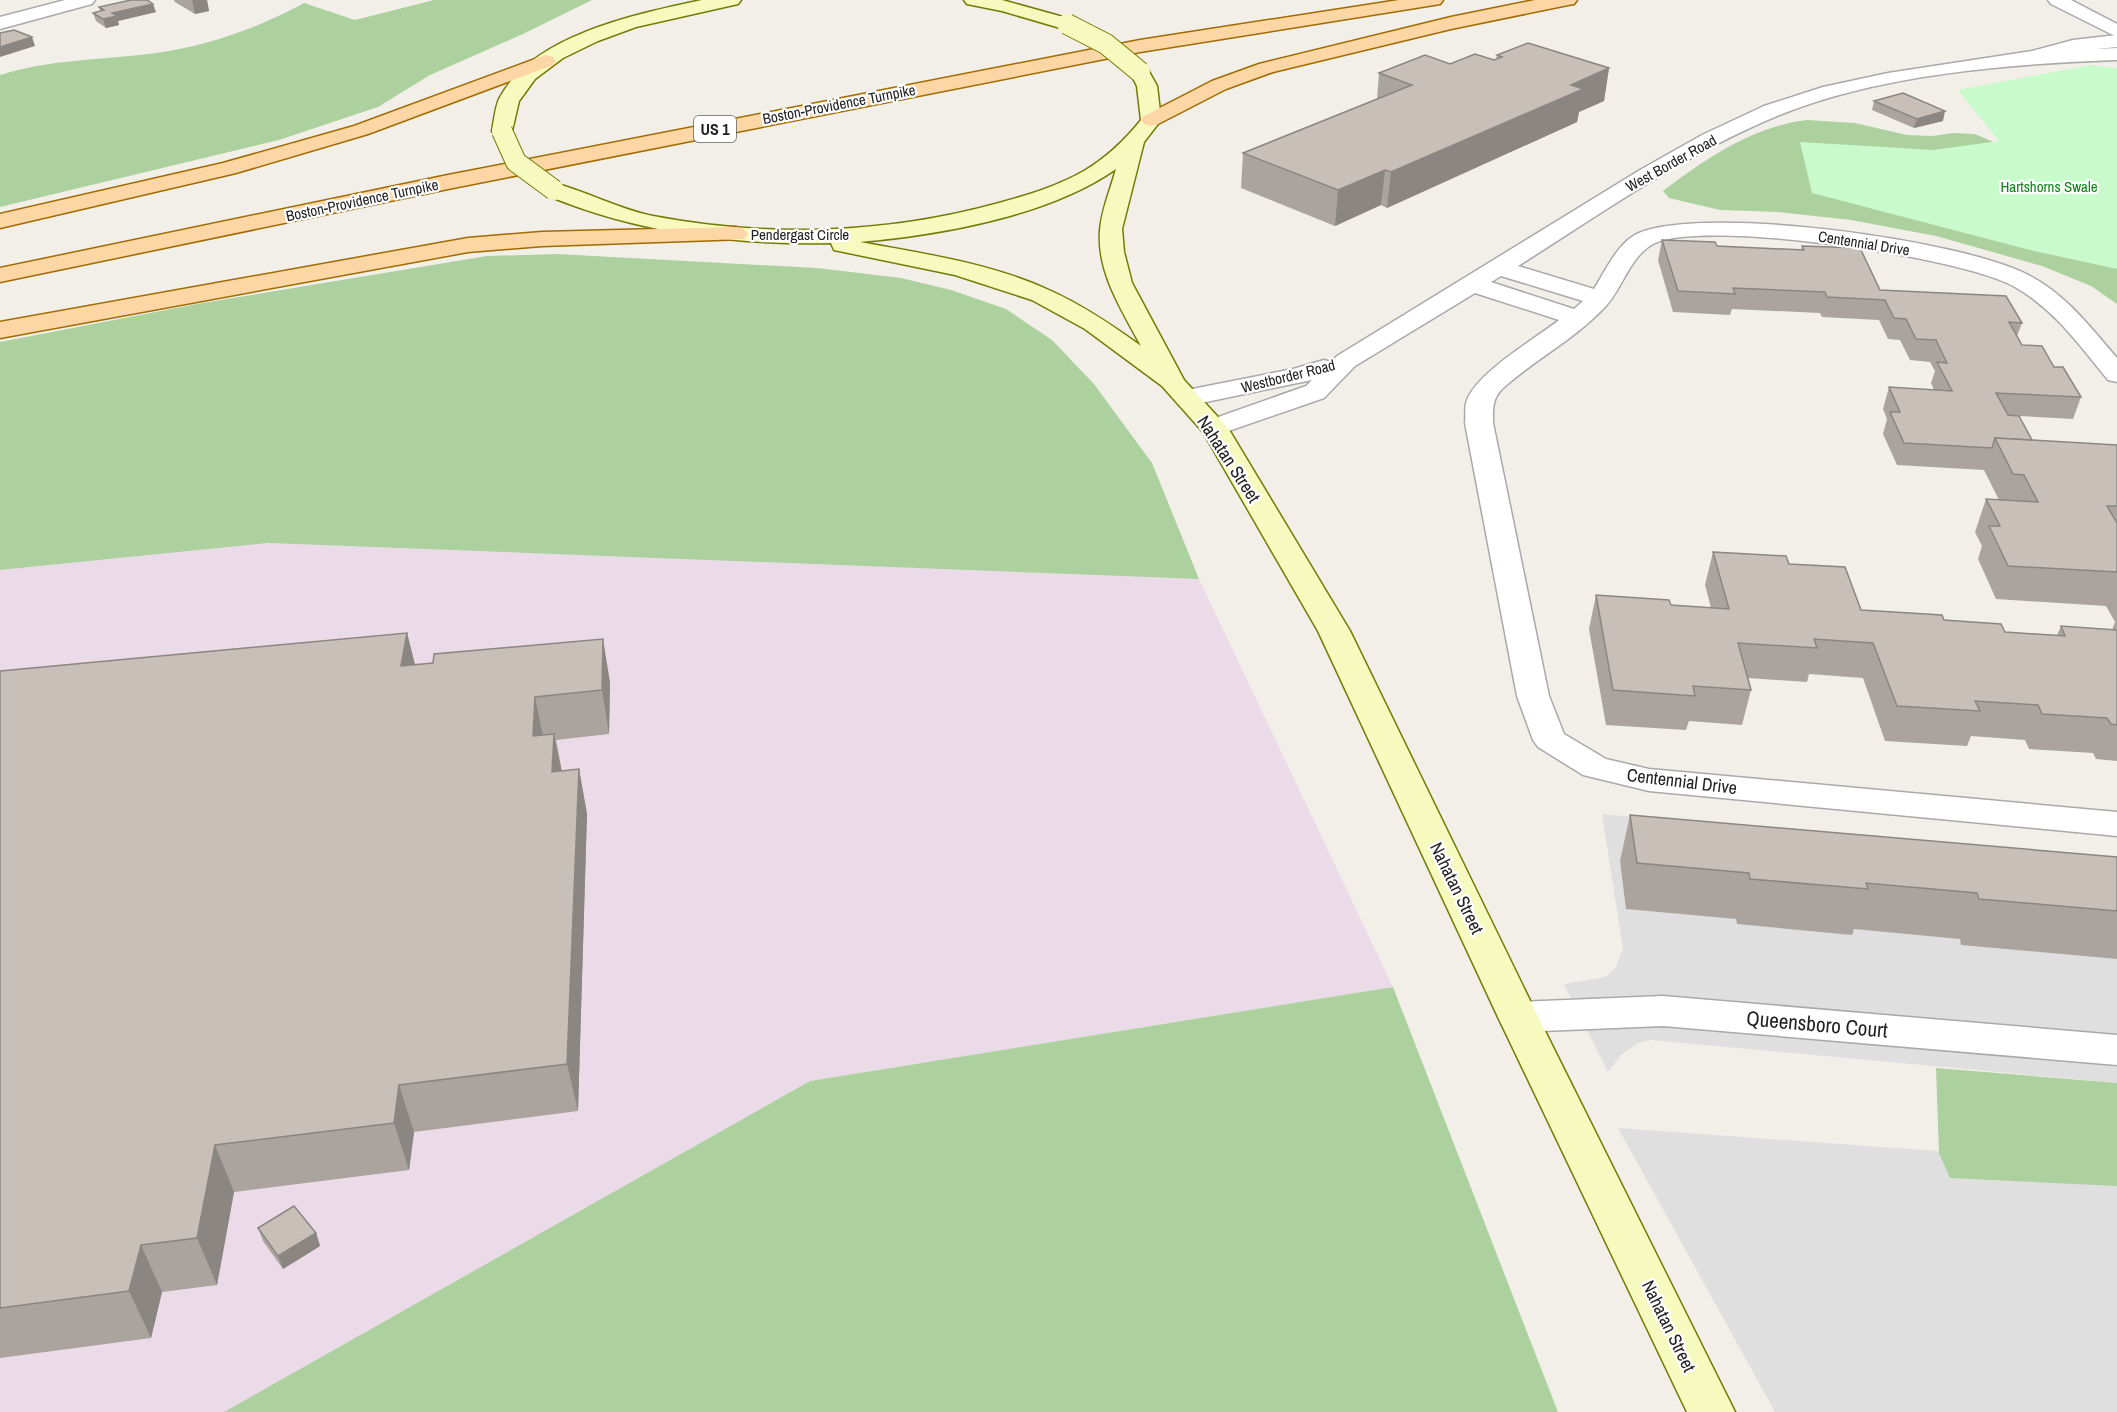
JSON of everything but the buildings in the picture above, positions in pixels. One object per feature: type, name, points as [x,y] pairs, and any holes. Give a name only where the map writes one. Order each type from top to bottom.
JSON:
[{"type":"main road","points":[[579,42],[646,0]]},
{"type":"main road","name":"Pendergast Circle","points":[[732,0],[660,14],[611,29],[579,42],[546,61],[521,81],[509,99],[502,119],[504,141],[516,162],[554,190],[594,207],[630,218],[683,228],[736,234],[802,237],[869,234],[939,225],[989,214],[1065,189],[1103,169],[1134,143],[1150,120]]},
{"type":"main road","points":[[973,0],[1037,14],[1066,24],[1131,62],[1140,72],[1147,86],[1150,120],[1219,85],[1266,68],[1451,23],[1568,0]]},
{"type":"main road","name":"Boston-Providence Turnpike","points":[[0,258],[960,64],[1106,36],[1334,0]]},
{"type":"main road","name":"Boston-Providence Turnpike","points":[[0,274],[448,182],[1140,46],[1434,0]]},
{"type":"main road","points":[[0,221],[228,168],[361,130],[546,61]]},
{"type":"main road","name":"Nahatan Street","points":[[1134,143],[1115,209],[1111,229],[1112,252],[1120,283],[1180,390]]},
{"type":"main road","points":[[0,330],[468,245],[542,239],[736,234]]},
{"type":"main road","name":"Nahatan Street","points":[[802,237],[970,271],[1018,285],[1068,308],[1180,390],[1214,428],[1334,631],[1518,1017],[1711,1412]]},
{"type":"street","points":[[0,23],[86,0]]},
{"type":"street","points":[[2057,0],[2117,31]]},
{"type":"street","name":"West Border Road","points":[[2033,57],[2073,46],[2117,40]]},
{"type":"street","name":"West Border Road","points":[[1346,361],[1624,189],[1757,118],[1800,100],[1855,85],[1925,72],[2033,57],[2117,54]]},
{"type":"street","name":"Centennial Drive","points":[[2117,374],[2055,303],[2021,279],[1986,265],[1916,251],[1813,235],[1708,228],[1669,231],[1648,238],[1637,245],[1588,308],[1498,378],[1480,398],[1479,423],[1533,696],[1550,740],[1595,767],[1648,780],[2117,824]]},
{"type":"street","points":[[1499,268],[1588,308]]},
{"type":"street","points":[[1472,284],[1588,308]]},
{"type":"street","name":"Westborder Road","points":[[1180,390],[1298,376],[1346,361]]},
{"type":"street","name":"Westborder Road","points":[[1214,428],[1316,392],[1346,361]]},
{"type":"street","name":"Queensboro Court","points":[[1518,1017],[1663,1011],[2117,1050]]},
{"type":"shaded area","points":[[268,543],[1199,579],[1393,987],[810,1081],[224,1412],[0,1412],[0,570]]},
{"type":"shaded area","points":[[1602,814],[2117,862],[2117,1083],[1651,1040],[1638,1043],[1621,1055],[1608,1072],[1564,984],[1605,977],[1616,967],[1623,949]]},
{"type":"shaded area","points":[[1618,1128],[2117,1164],[2117,1412],[1775,1412]]},
{"type":"green space","points":[[434,0],[592,0],[523,34],[430,75],[378,107],[279,140],[0,207],[0,75],[58,63],[156,53],[195,46],[251,28],[304,3],[355,20]]},
{"type":"green space","name":"Hartshorns Swale","points":[[2090,65],[2117,68],[2117,269],[2030,250],[1812,193],[1800,142],[1933,150],[1999,141],[1958,90]]},
{"type":"green space","points":[[1807,120],[1855,123],[1907,135],[1975,134],[2012,150],[2117,237],[2117,304],[2091,286],[2042,266],[1936,236],[1851,220],[1778,212],[1720,210],[1669,198],[1663,191],[1713,156],[1749,137],[1787,123]]},
{"type":"green space","points":[[557,254],[817,268],[901,278],[951,290],[1006,309],[1052,340],[1094,384],[1152,463],[1199,579],[268,543],[0,570],[0,342],[197,304],[487,256]]},
{"type":"green space","points":[[1393,987],[1558,1412],[224,1412],[810,1081]]},
{"type":"green space","points":[[1936,1068],[2117,1083],[2117,1186],[1950,1178],[1939,1153]]}]
